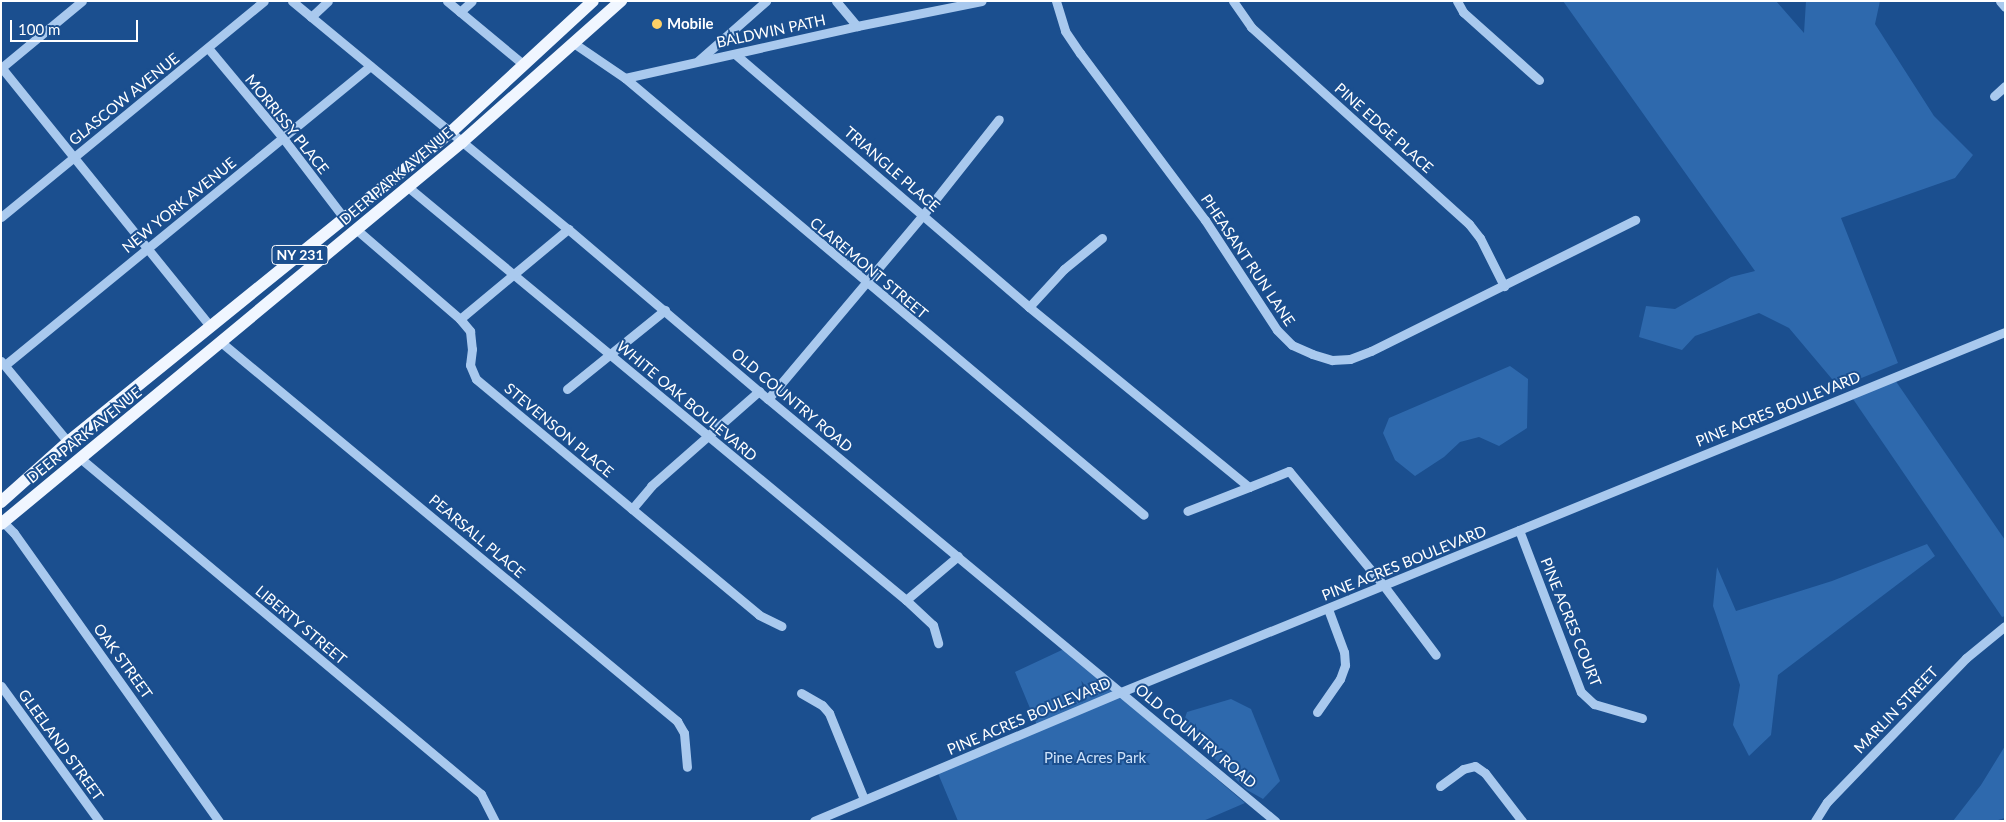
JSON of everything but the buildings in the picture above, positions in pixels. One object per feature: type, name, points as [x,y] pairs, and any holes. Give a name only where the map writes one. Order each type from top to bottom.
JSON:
[{"type":"main road","name":"DEER PARK AVENUE","points":[[1,502],[68,442],[451,132],[593,1]]},
{"type":"main road","name":"DEER PARK AVENUE","points":[[2,522],[222,343],[462,142],[575,44],[621,1]]},
{"type":"street","points":[[82,1],[2,68],[210,326]]},
{"type":"street","name":"GLASCOW AVENUE","points":[[1,218],[264,1]]},
{"type":"street","name":"OLD COUNTRY ROAD","points":[[292,1],[568,228],[768,399],[1275,821]]},
{"type":"street","points":[[311,17],[328,1]]},
{"type":"street","points":[[447,1],[523,64]]},
{"type":"street","points":[[460,12],[472,1]]},
{"type":"street","points":[[698,61],[766,1]]},
{"type":"street","points":[[836,1],[857,26]]},
{"type":"street","name":"BALDWIN PATH","points":[[625,78],[857,26],[982,1]]},
{"type":"street","name":"PHEASANT RUN LANE","points":[[1056,1],[1065,31],[1080,53],[1205,220],[1276,330],[1292,345],[1332,360],[1350,358],[1370,351],[1635,220]]},
{"type":"street","name":"PINE EDGE PLACE","points":[[1233,1],[1251,27],[1469,224],[1480,238],[1504,286]]},
{"type":"street","points":[[1457,1],[1464,12],[1539,80]]},
{"type":"street","points":[[2000,1],[2005,7]]},
{"type":"street","name":"CLAREMONT STREET","points":[[575,44],[625,78],[866,283],[1144,515]]},
{"type":"street","name":"MORRISSY PLACE","points":[[208,48],[283,138],[344,218]]},
{"type":"street","name":"TRIANGLE PLACE","points":[[735,54],[1030,307],[1249,487]]},
{"type":"street","name":"NEW YORK AVENUE","points":[[3,363],[148,248],[370,66]]},
{"type":"street","points":[[1994,96],[2005,86]]},
{"type":"street","points":[[768,399],[923,215],[1000,119]]},
{"type":"street","name":"WHITE OAK BOULEVARD","points":[[408,187],[906,600],[933,625],[938,643]]},
{"type":"street","points":[[460,318],[568,228]]},
{"type":"street","name":"STEVENSON PLACE","points":[[357,230],[460,318],[470,331],[472,348],[470,365],[476,379],[759,615],[782,626]]},
{"type":"street","points":[[1030,307],[1064,269],[1102,238]]},
{"type":"street","points":[[567,389],[609,353],[665,310]]},
{"type":"street","name":"PINE ACRES BOULEVARD","points":[[814,821],[1121,692],[2005,332]]},
{"type":"street","name":"PEARSALL PLACE","points":[[222,343],[678,720],[684,733],[687,767]]},
{"type":"street","points":[[3,363],[68,442]]},
{"type":"street","points":[[632,509],[651,486],[759,391]]},
{"type":"street","name":"LIBERTY STREET","points":[[80,458],[481,794],[495,821]]},
{"type":"street","points":[[1187,511],[1289,471],[1384,586],[1436,655]]},
{"type":"street","name":"OAK STREET","points":[[2,522],[14,533],[220,821]]},
{"type":"street","name":"PINE ACRES COURT","points":[[1519,530],[1581,692],[1594,704],[1642,718]]},
{"type":"street","points":[[906,600],[958,556]]},
{"type":"street","points":[[1317,712],[1340,678],[1345,665],[1344,652],[1328,608]]},
{"type":"street","name":"MARLIN STREET","points":[[1815,821],[1827,802],[1966,658],[2005,626]]},
{"type":"street","name":"GLEELAND STREET","points":[[1,686],[99,821]]},
{"type":"street","points":[[801,693],[822,705],[829,714],[864,800]]},
{"type":"street","points":[[1440,786],[1463,769],[1475,766],[1486,773],[1522,821]]},
{"type":"green space","points":[[1563,1],[1776,1],[1804,33],[1806,1],[1880,1],[1875,24],[1934,116],[1973,155],[1955,178],[1841,218],[1898,363],[1847,384],[1837,385],[1789,328],[1759,313],[1695,336],[1682,350],[1639,337],[1646,306],[1675,309],[1731,277],[1755,271]]},
{"type":"green space","points":[[1510,366],[1528,379],[1527,428],[1499,446],[1479,437],[1460,442],[1444,457],[1415,476],[1395,460],[1383,433],[1389,418]]},
{"type":"green space","points":[[1895,380],[2005,540],[2005,616],[2002,617],[1853,399]]},
{"type":"green space","points":[[1927,544],[1935,556],[1778,675],[1771,735],[1749,756],[1733,725],[1740,685],[1713,606],[1717,567],[1736,611],[1832,581]]},
{"type":"green space","name":"Pine Acres Park","points":[[1064,649],[1245,803],[1203,821],[958,821],[937,771],[1039,730],[1015,672]]},
{"type":"green space","points":[[1231,699],[1251,709],[1280,781],[1263,799],[1247,790],[1182,727],[1187,712]]},
{"type":"green space","points":[[2005,746],[2005,818],[1995,821],[1953,821],[1981,785]]},
{"type":"place","name":"Mobile","points":[[657,24]]}]
